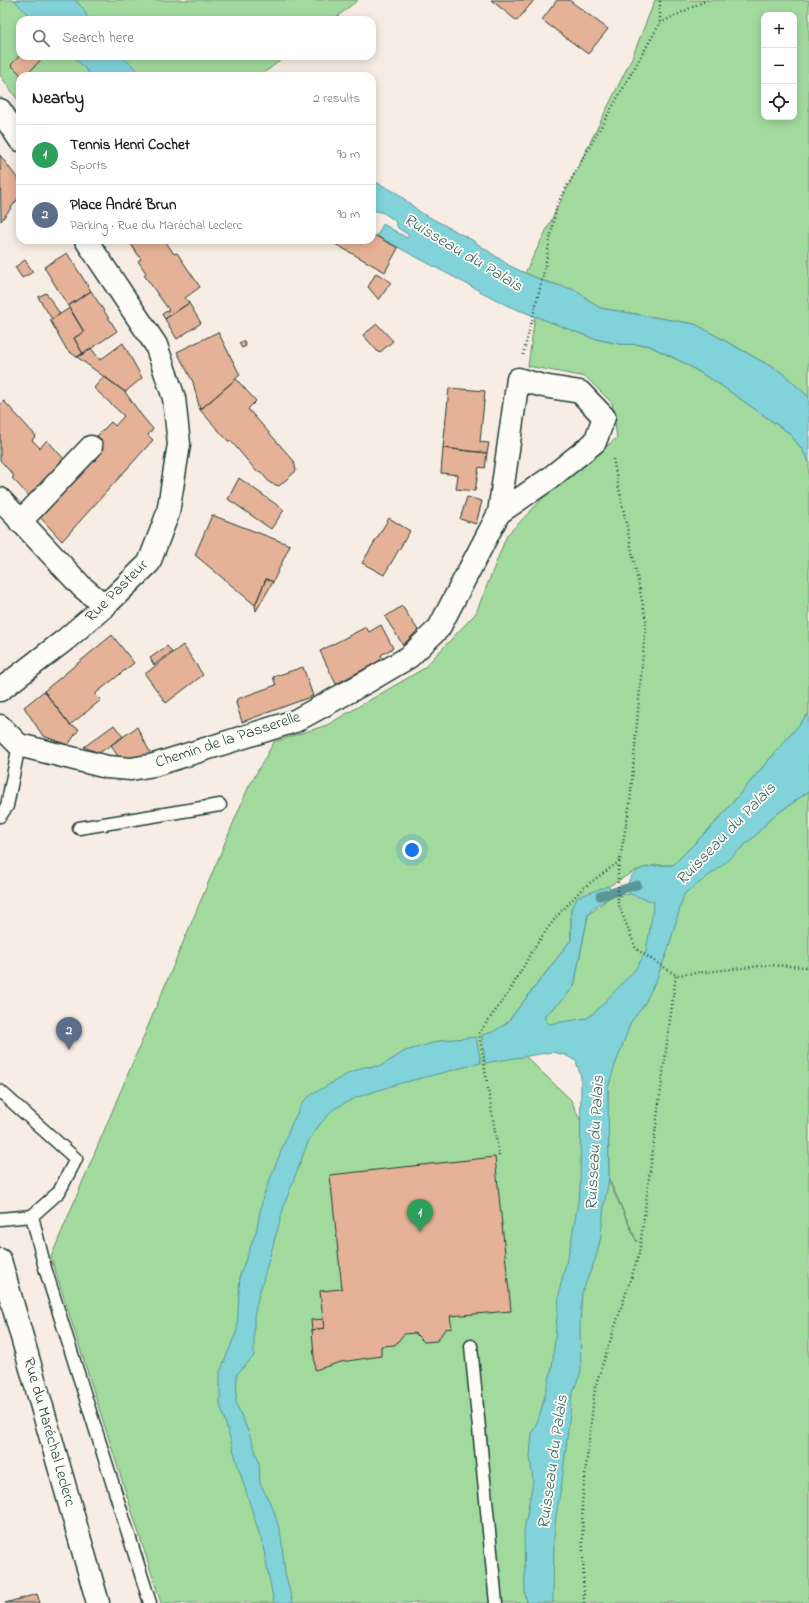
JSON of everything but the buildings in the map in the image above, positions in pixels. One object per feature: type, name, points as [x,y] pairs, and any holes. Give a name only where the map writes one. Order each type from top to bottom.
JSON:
[{"type":"street","points":[[0,110],[16,134]]},
{"type":"street","name":"Rue Pasteur","points":[[0,690],[65,640],[105,606],[149,563],[168,513],[180,444],[174,398],[156,346],[89,244]]},
{"type":"street","points":[[499,513],[550,478],[595,442],[604,417],[580,392],[543,386],[518,379]]},
{"type":"street","name":"Chemin de la Passerelle","points":[[0,726],[20,744],[107,767],[131,769],[154,765],[295,721],[409,657],[439,628],[499,513],[518,379]]},
{"type":"street","points":[[20,522],[91,447]]},
{"type":"street","points":[[0,499],[82,587],[105,606]]},
{"type":"street","name":"Rue du Maréchal Leclerc","points":[[0,1260],[98,1603]]},
{"type":"lane","points":[[0,816],[7,806],[20,744]]},
{"type":"lane","points":[[79,828],[220,805]]},
{"type":"lane","points":[[0,1091],[76,1159],[59,1192],[32,1216],[0,1220]]},
{"type":"lane","points":[[32,1216],[45,1268],[150,1603]]},
{"type":"lane","points":[[471,1346],[496,1603]]},
{"type":"path","points":[[518,379],[531,318],[543,276],[557,204],[660,23],[660,0]]},
{"type":"path","points":[[660,23],[707,0]]},
{"type":"path","points":[[604,417],[616,468],[646,620],[630,804],[618,870],[618,903],[636,949],[676,975],[771,966],[809,967]]},
{"type":"path","points":[[499,1156],[479,1033],[509,992],[534,948],[556,918],[583,888],[620,861]]},
{"type":"path","points":[[584,1603],[582,1503],[595,1387],[638,1254],[676,975]]},
{"type":"green space","points":[[0,0],[358,0],[338,16],[16,16],[16,60],[281,60],[265,72],[16,72],[16,97],[0,75]]},
{"type":"green space","points":[[655,0],[809,0],[809,397],[781,372],[695,324],[600,308],[575,290],[544,281],[525,273],[631,60]]},
{"type":"green space","points":[[535,316],[592,338],[619,344],[647,345],[686,364],[719,384],[789,433],[801,448],[809,462],[809,713],[715,823],[673,865],[656,865],[635,871],[571,908],[571,940],[507,1023],[498,1030],[571,1100],[637,1242],[609,1179],[608,1089],[548,1024],[544,1016],[562,1001],[574,986],[588,915],[610,897],[630,894],[756,835],[770,819],[809,791],[809,1603],[161,1603],[51,1257],[248,788],[274,742],[327,725],[423,669],[476,613],[507,535],[553,488],[617,438],[612,403],[586,377],[528,366]]},
{"type":"water","points":[[14,0],[75,0],[83,8],[87,16],[29,16]]},
{"type":"water","points":[[77,60],[126,60],[139,72],[88,72]]},
{"type":"water","name":"Ruisseau du Palais","points":[[376,182],[397,193],[420,212],[472,240],[510,266],[544,281],[575,290],[600,308],[695,324],[781,372],[809,397],[809,462],[801,448],[789,433],[719,384],[686,364],[648,345],[619,344],[592,338],[508,306],[377,236],[383,224],[407,238],[409,235],[398,228],[395,221],[384,213],[376,211]]},
{"type":"water","name":"Ruisseau du Palais","points":[[809,713],[809,791],[770,819],[756,835],[718,869],[684,894],[668,950],[657,978],[644,1005],[631,1022],[613,1071],[608,1089],[609,1179],[604,1205],[601,1237],[596,1257],[582,1293],[580,1324],[581,1372],[572,1395],[562,1482],[556,1516],[554,1538],[553,1603],[527,1603],[525,1594],[524,1531],[533,1481],[530,1456],[532,1434],[540,1414],[552,1368],[560,1287],[571,1243],[580,1190],[581,1077],[576,1061],[565,1055],[552,1052],[485,1063],[482,1035],[493,1032],[507,1023],[571,940],[571,908],[578,897],[608,886],[611,891],[610,897],[594,907],[588,915],[574,986],[566,996],[544,1016],[548,1024],[587,1018],[593,1014],[634,971],[646,952],[654,902],[630,894],[626,890],[632,875],[643,868],[650,866],[673,865],[715,823]]},
{"type":"water","points":[[476,1037],[481,1063],[394,1085],[355,1098],[334,1109],[320,1124],[308,1142],[285,1203],[254,1316],[254,1356],[237,1374],[236,1403],[253,1443],[259,1462],[260,1483],[274,1511],[281,1536],[285,1573],[293,1603],[274,1603],[263,1546],[220,1404],[220,1372],[237,1330],[240,1275],[256,1232],[263,1197],[292,1123],[303,1102],[311,1095],[349,1073],[363,1067],[381,1066],[405,1051],[443,1040]]},
{"type":"waterway","points":[[600,896],[637,885]]},
{"type":"place","name":"Place André Brun","points":[[69,1050]]},
{"type":"place","name":"Tennis Henri Cochet","points":[[420,1232]]}]
